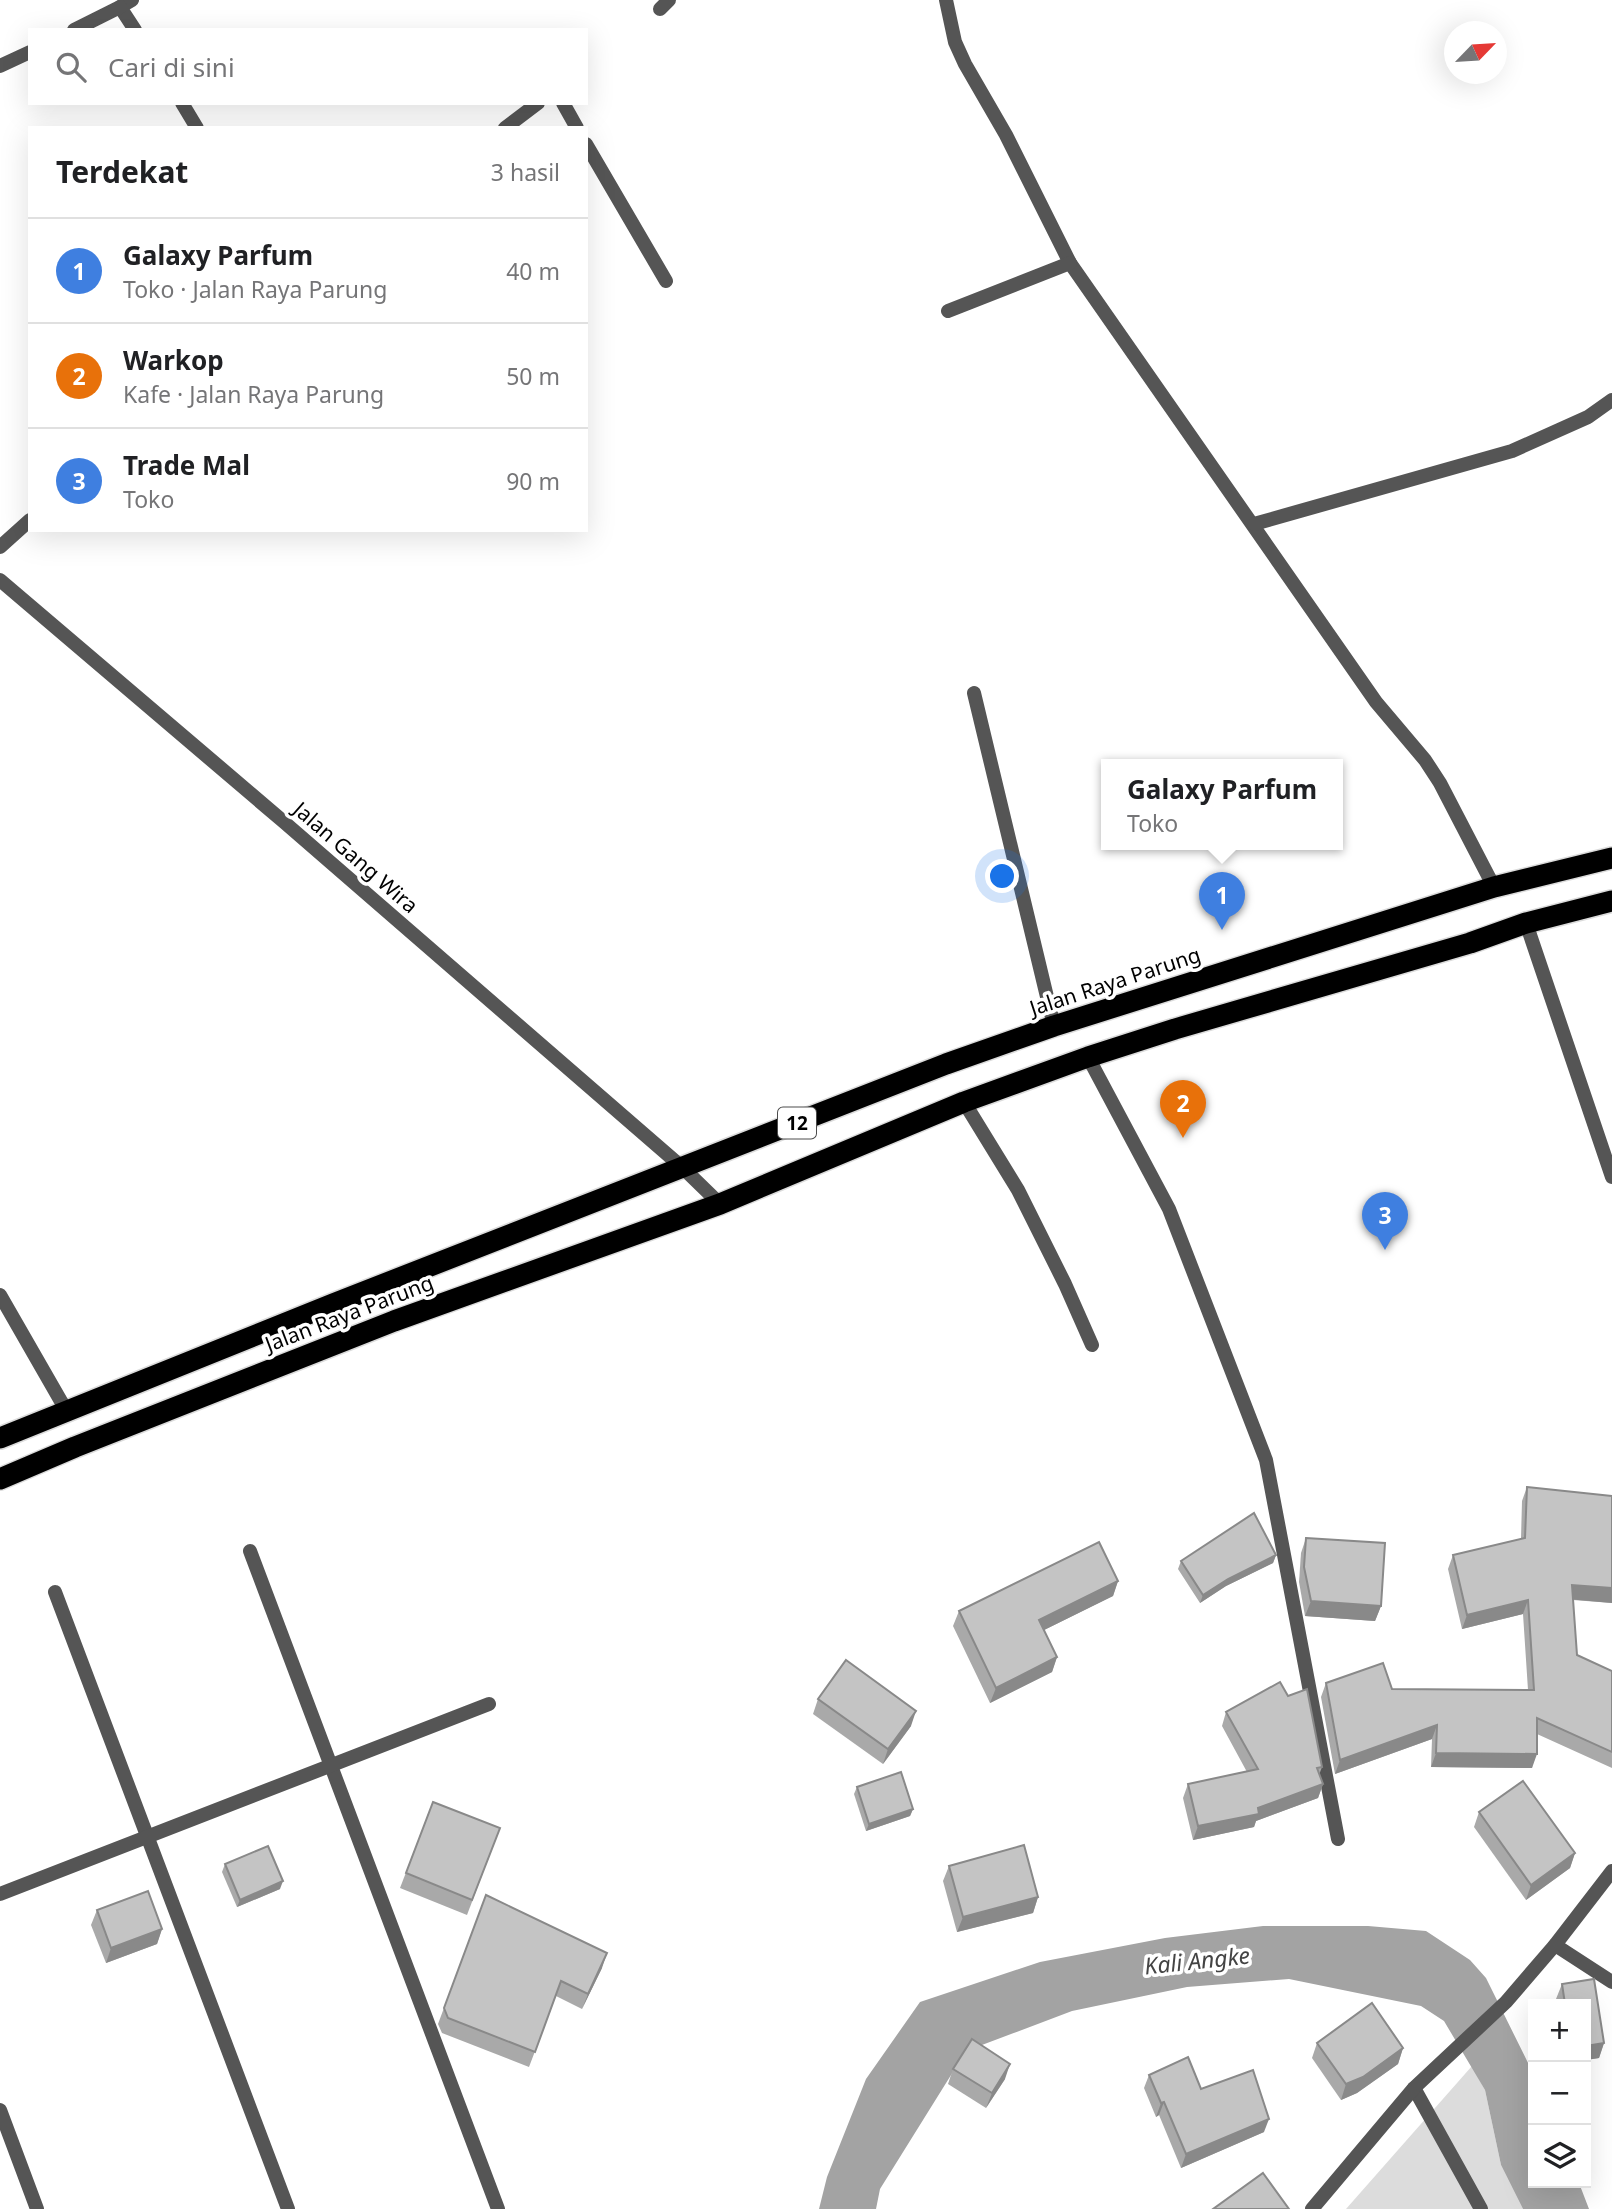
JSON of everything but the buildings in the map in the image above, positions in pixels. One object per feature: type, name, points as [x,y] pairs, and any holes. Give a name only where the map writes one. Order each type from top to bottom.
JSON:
[{"type":"highway","name":"Jalan Raya Parung","points":[[0,1438],[946,1063],[1054,1026],[1494,887],[1612,858]]},
{"type":"highway","name":"Jalan Raya Parung","points":[[0,1479],[394,1321],[720,1205],[964,1102],[1088,1057],[1470,943],[1527,923],[1612,901]]},
{"type":"street","points":[[946,0],[955,42],[965,64],[1006,135],[1070,263],[1376,702],[1425,760],[1440,783],[1494,887]]},
{"type":"street","points":[[78,28],[126,3],[134,28]]},
{"type":"street","points":[[0,66],[28,53]]},
{"type":"street","points":[[183,105],[196,126]]},
{"type":"street","points":[[508,126],[535,105]]},
{"type":"street","points":[[564,105],[576,126]]},
{"type":"street","points":[[588,147],[666,281]]},
{"type":"street","points":[[948,311],[1070,263]]},
{"type":"street","points":[[1254,524],[1511,451],[1588,416],[1612,400]]},
{"type":"street","points":[[0,547],[28,522]]},
{"type":"street","name":"Jalan Gang Wira","points":[[0,580],[284,821],[682,1168]]},
{"type":"street","points":[[974,693],[1054,1026]]},
{"type":"street","points":[[1527,923],[1612,1177]]},
{"type":"street","points":[[1088,1057],[1169,1209],[1266,1460],[1338,1839]]},
{"type":"street","points":[[964,1102],[1018,1190],[1092,1345]]},
{"type":"street","points":[[682,1168],[720,1205]]},
{"type":"street","points":[[0,1295],[66,1410]]},
{"type":"street","points":[[250,1551],[498,2209]]},
{"type":"street","points":[[55,1592],[288,2209]]},
{"type":"street","points":[[0,1894],[489,1704]]},
{"type":"street","points":[[1312,2209],[1414,2088],[1506,2002],[1555,1945],[1612,1871]]},
{"type":"street","points":[[1555,1945],[1612,1982]]},
{"type":"street","points":[[1414,2088],[1480,2209]]},
{"type":"street","points":[[0,2110],[37,2209]]},
{"type":"shaded area","points":[[1472,2066],[1485,2090],[1501,2165],[1523,2209],[1346,2209]]},
{"type":"water","name":"Kali Angke","points":[[1263,1926],[1368,1926],[1426,1931],[1470,1960],[1486,1978],[1528,2063],[1528,2188],[1581,2188],[1589,2209],[1523,2209],[1501,2165],[1485,2090],[1444,2021],[1421,2006],[1289,1979],[1187,1987],[1072,2011],[966,2051],[880,2189],[876,2209],[819,2209],[827,2177],[866,2079],[920,2002],[1040,1962],[1165,1938]]},
{"type":"place","name":"Galaxy Parfum","points":[[1222,930]]},
{"type":"place","name":"Warkop","points":[[1183,1138]]},
{"type":"place","name":"Trade Mal","points":[[1385,1250]]}]
